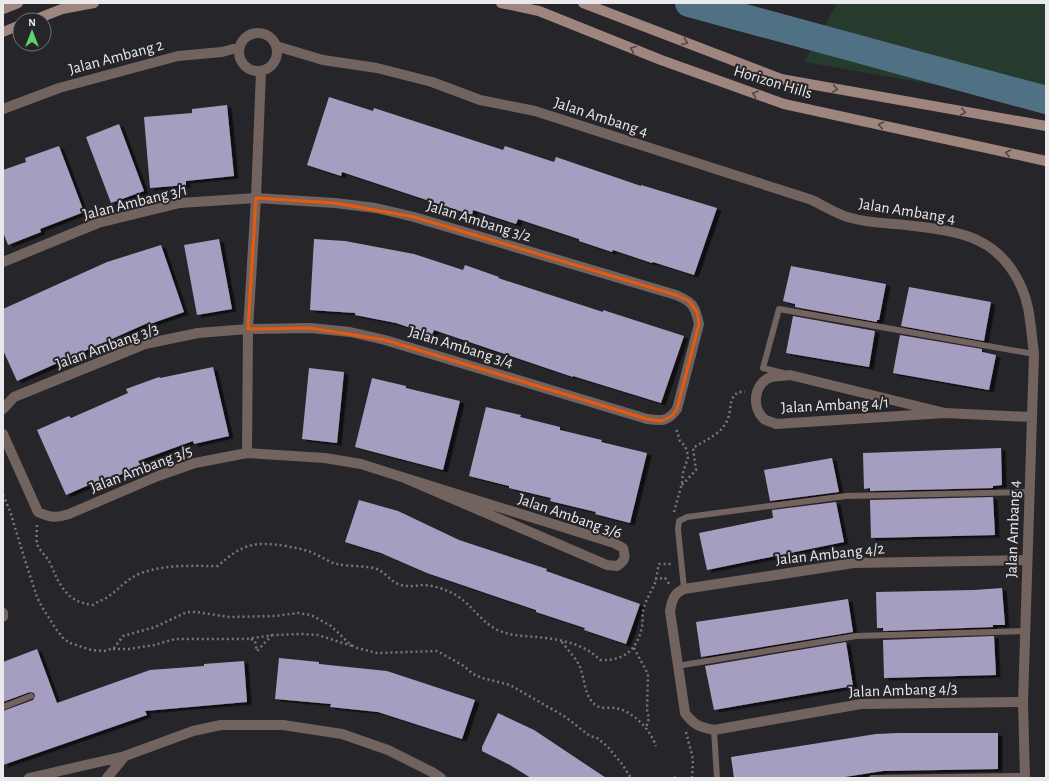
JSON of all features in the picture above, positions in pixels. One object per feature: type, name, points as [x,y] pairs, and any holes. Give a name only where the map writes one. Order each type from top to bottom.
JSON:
[{"type":"street","points":[[3,9],[18,3]]},
{"type":"street","points":[[52,13],[62,9],[94,3]]},
{"type":"street","name":"Horizon Hills","points":[[501,3],[539,10],[661,60],[784,104],[1046,161]]},
{"type":"street","name":"Horizon Hills","points":[[583,3],[781,79],[1046,126]]},
{"type":"street","points":[[258,34],[269,37],[276,46],[276,57],[271,66],[261,71],[249,68],[241,59],[240,47],[247,38],[258,34]]},
{"type":"street","name":"Jalan Ambang 4","points":[[276,46],[323,60],[384,70],[432,82],[480,100],[535,111],[812,200],[849,218],[880,224],[914,226],[952,232],[976,239],[998,253],[1014,271],[1028,307],[1034,354],[1023,702],[1025,777]]},
{"type":"street","name":"Jalan Ambang 2","points":[[3,109],[59,88],[178,56],[222,52],[240,47]]},
{"type":"street","points":[[247,453],[248,328],[256,198],[261,71]]},
{"type":"street","name":"Jalan Ambang 3/1","points":[[3,262],[106,222],[180,203],[256,198]]},
{"type":"street","name":"Jalan Ambang 3/2","points":[[256,198],[335,202],[376,208],[414,217],[668,293],[689,301],[697,312],[699,324],[677,409],[672,416]]},
{"type":"street","name":"Jalan Ambang 3/3","points":[[4,407],[14,396],[145,344],[198,333],[248,328]]},
{"type":"street","name":"Jalan Ambang 3/4","points":[[248,328],[310,328],[350,332],[385,340],[647,419],[661,421],[672,416]]},
{"type":"street","name":"Jalan Ambang 4/1","points":[[945,413],[790,375],[770,378],[761,384],[756,396],[757,410],[764,419],[776,424],[945,413],[1031,417]]},
{"type":"street","points":[[3,434],[38,512]]},
{"type":"street","name":"Jalan Ambang 3/6","points":[[247,453],[325,458],[361,464],[614,543],[623,548],[626,554],[624,562],[617,566],[607,565],[402,477]]},
{"type":"street","name":"Jalan Ambang 3/5","points":[[38,512],[48,517],[58,517],[69,514],[158,476],[195,463],[247,453]]},
{"type":"street","name":"Jalan Ambang 4/2","points":[[684,588],[854,563],[1028,560]]},
{"type":"street","points":[[684,588],[677,592],[672,600],[670,610],[685,713],[692,722],[701,728],[714,730]]},
{"type":"street","name":"Jalan Ambang 4/3","points":[[714,730],[861,704],[1023,702]]},
{"type":"street","points":[[29,778],[125,756],[193,731],[221,725],[283,725],[342,734],[388,750],[432,772],[440,778]]},
{"type":"street","points":[[107,778],[125,756]]},
{"type":"lane","points":[[790,375],[763,368],[779,309],[1034,354]]},
{"type":"lane","points":[[684,588],[678,529],[679,521],[687,517],[846,496],[1030,492]]},
{"type":"lane","points":[[677,666],[856,636],[1025,631]]},
{"type":"lane","points":[[3,707],[31,696]]},
{"type":"lane","points":[[714,730],[717,778]]},
{"type":"lane","points":[[872,778],[1025,777]]},
{"type":"path","points":[[681,487],[696,470],[692,448],[717,433],[724,426],[728,418],[733,396],[738,392],[744,391],[756,396]]},
{"type":"path","points":[[672,416],[680,441],[685,446],[688,457],[673,517]]},
{"type":"path","points":[[3,494],[10,511],[34,588],[42,607],[56,629],[63,638],[70,643],[90,650],[104,651],[114,648],[123,636],[155,627],[187,612],[229,617],[269,617],[298,613],[311,615],[331,626],[356,648]]},
{"type":"path","points":[[38,512],[37,543],[51,564],[59,583],[66,592],[75,600],[85,604],[93,605],[108,597],[128,580],[139,574],[175,566],[218,566],[232,554],[247,546],[263,543],[305,550],[340,565],[371,567],[378,569],[401,586],[427,586],[439,588],[453,593],[463,600],[488,625],[501,632],[571,643],[594,654],[600,660],[620,657],[634,648],[640,633],[643,612],[648,596],[655,584],[659,564],[674,564],[673,559]]},
{"type":"path","points":[[110,649],[129,649],[175,639],[250,638],[272,635],[302,634],[318,635],[356,648],[377,653],[436,651],[464,666],[473,674],[482,678],[510,685],[564,716],[590,736],[596,738],[607,746],[631,778]]},
{"type":"path","points":[[250,638],[255,641],[258,651],[272,635]]},
{"type":"path","points":[[561,641],[580,666],[591,700],[598,707],[616,708],[626,712],[646,728],[653,738],[656,746]]},
{"type":"path","points":[[634,648],[648,674],[647,710],[649,718],[646,728]]},
{"type":"highlighted area","points":[[256,198],[335,203],[414,217],[676,295],[689,301],[697,312],[699,324],[677,409],[672,416],[661,421],[647,419],[385,340],[310,328],[248,329]]},
{"type":"green space","points":[[837,3],[1046,3],[1046,104],[804,62]]},
{"type":"building","points":[[329,97],[373,111],[374,108],[503,150],[505,146],[554,162],[556,157],[641,186],[717,208],[694,275],[613,250],[612,252],[579,241],[579,239],[518,219],[516,224],[473,210],[472,215],[342,172],[341,176],[307,165]]},
{"type":"building","points":[[227,105],[234,176],[186,181],[186,185],[150,188],[144,117],[192,113],[192,109]]},
{"type":"building","points":[[119,124],[144,191],[111,203],[86,137]]},
{"type":"building","points":[[59,146],[84,212],[40,229],[41,232],[8,245],[3,232],[3,170],[26,162],[25,158]]},
{"type":"building","points":[[219,239],[232,309],[197,315],[184,245]]},
{"type":"building","points":[[314,239],[345,241],[414,254],[463,270],[465,265],[499,277],[498,278],[603,312],[603,310],[684,336],[661,403],[573,377],[434,330],[432,335],[396,323],[355,315],[355,313],[310,310]]},
{"type":"building","points":[[161,245],[184,312],[150,324],[150,322],[17,381],[3,350],[3,309],[107,262]]},
{"type":"building","points":[[791,266],[886,284],[879,320],[877,320],[877,322],[795,307],[795,304],[783,301]]},
{"type":"building","points":[[909,287],[991,302],[984,341],[901,326]]},
{"type":"building","points":[[793,316],[875,331],[869,367],[786,353]]},
{"type":"building","points":[[900,335],[982,349],[982,352],[996,355],[989,390],[893,373]]},
{"type":"building","points":[[213,367],[229,436],[194,444],[193,441],[138,461],[141,466],[108,480],[107,477],[66,495],[37,430],[69,416],[71,418],[128,393],[126,389],[159,377]]},
{"type":"building","points":[[309,368],[344,372],[337,443],[302,439]]},
{"type":"building","points":[[372,378],[460,401],[443,470],[355,447]]},
{"type":"building","points":[[486,407],[521,415],[520,417],[560,427],[560,430],[602,440],[601,442],[647,453],[630,523],[595,514],[596,512],[550,501],[551,498],[509,488],[509,486],[469,476]]},
{"type":"building","points":[[1001,448],[1002,485],[993,486],[993,488],[870,491],[870,488],[864,489],[863,453]]},
{"type":"building","points":[[832,458],[839,492],[770,501],[764,470]]},
{"type":"building","points":[[993,497],[995,535],[871,538],[870,500]]},
{"type":"building","points":[[359,500],[398,511],[459,540],[547,569],[546,571],[640,604],[626,644],[584,630],[585,628],[536,612],[536,610],[427,573],[381,553],[345,542]]},
{"type":"building","points":[[836,502],[844,542],[707,570],[699,533],[773,518],[772,510]]},
{"type":"building","points":[[1002,588],[1005,625],[993,625],[993,627],[883,631],[883,628],[877,628],[876,592]]},
{"type":"building","points":[[848,599],[853,632],[701,657],[696,622]]},
{"type":"building","points":[[994,636],[996,675],[884,678],[883,640]]},
{"type":"building","points":[[846,642],[853,686],[714,710],[705,666]]},
{"type":"building","points":[[37,649],[57,703],[150,670],[244,661],[247,702],[145,711],[147,715],[3,765],[3,711],[33,700],[35,696],[34,693],[30,692],[3,702],[3,662]]},
{"type":"building","points":[[279,658],[387,671],[475,700],[462,739],[378,712],[330,707],[331,704],[275,699]]},
{"type":"building","points":[[498,713],[534,730],[606,778],[531,778],[510,765],[482,751],[482,747]]},
{"type":"building","points":[[998,733],[998,769],[883,771],[838,778],[734,778],[731,757],[876,734]]},
{"type":"waterway","points":[[689,3],[1046,100]]}]
